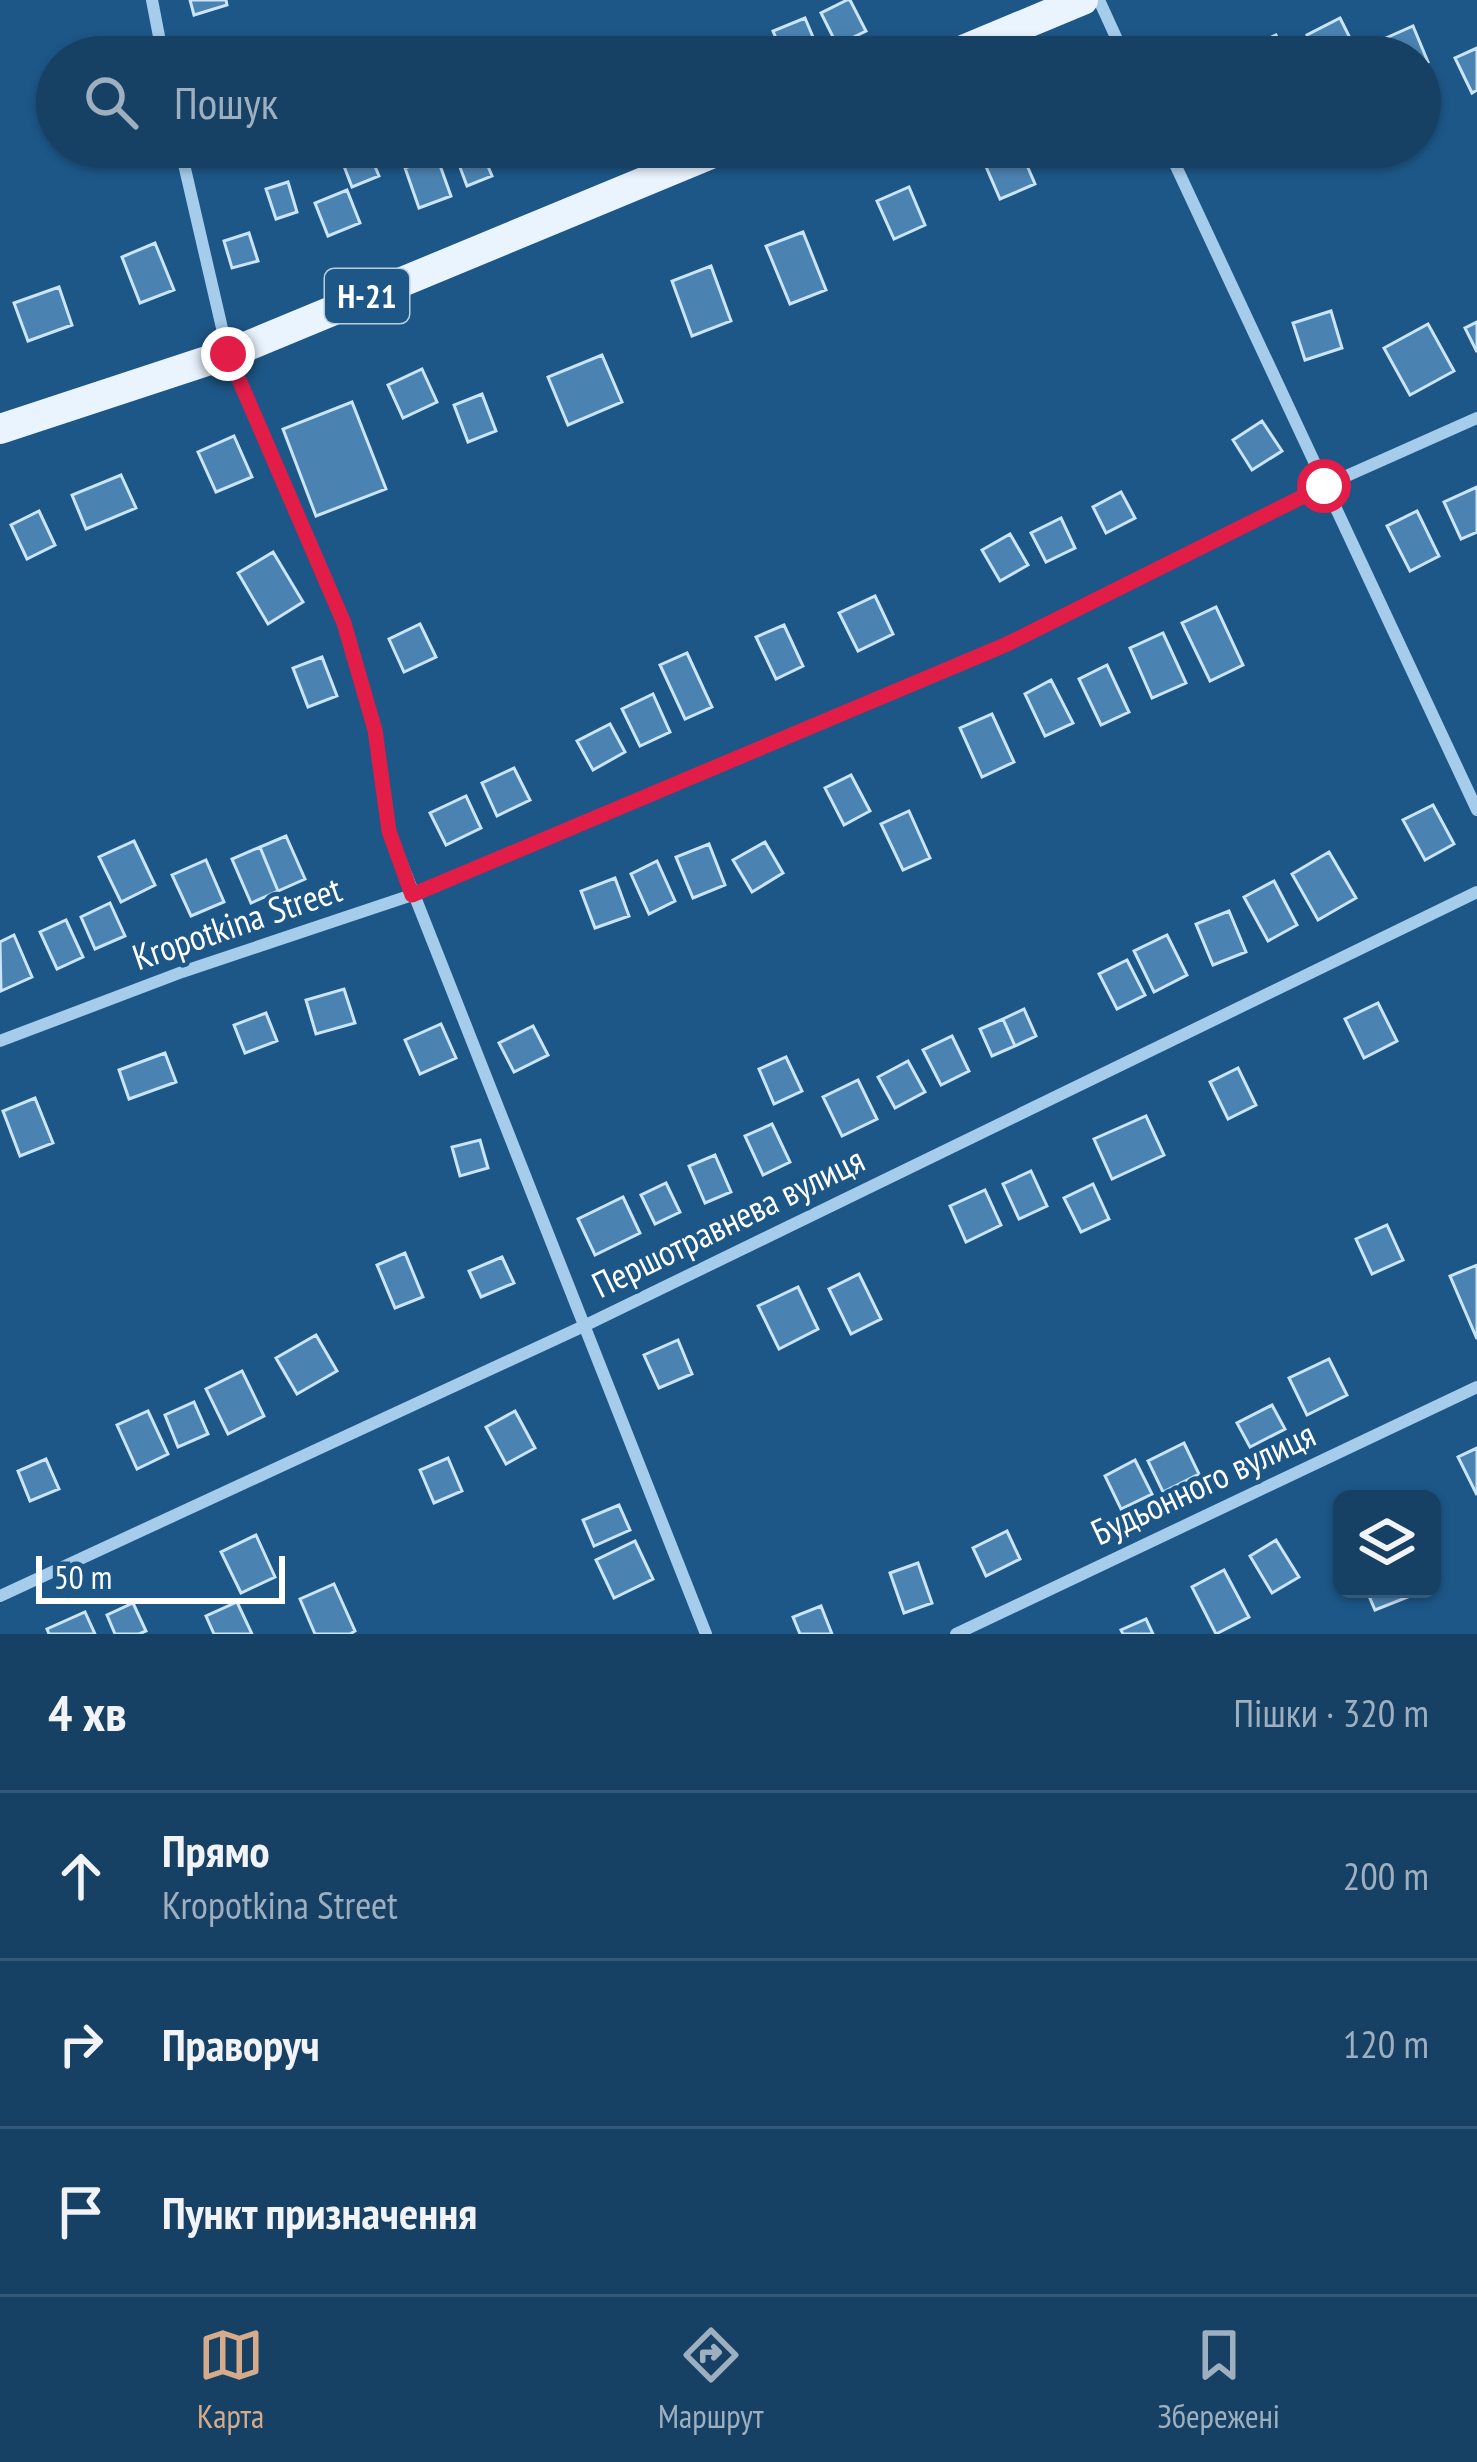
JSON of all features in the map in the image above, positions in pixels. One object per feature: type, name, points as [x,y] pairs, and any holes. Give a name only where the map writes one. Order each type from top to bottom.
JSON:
[{"type":"main road","points":[[996,36],[1083,0]]},
{"type":"main road","name":"Н-21","points":[[0,429],[228,354],[677,168]]},
{"type":"street","points":[[152,0],[159,36]]},
{"type":"street","points":[[1099,0],[1116,36]]},
{"type":"street","points":[[185,168],[228,354],[344,623],[375,730],[389,831],[706,1634]]},
{"type":"street","points":[[1177,168],[1477,810]]},
{"type":"street","name":"Kropotkina Street","points":[[0,1041],[182,972],[412,895],[1005,645],[1324,486],[1477,418]]},
{"type":"street","name":"Першотравнева вулиця","points":[[0,1596],[586,1325],[1477,892]]},
{"type":"street","name":"Будьонного вулиця","points":[[956,1634],[1477,1387]]},
{"type":"building","points":[[190,0],[226,0],[227,5],[194,15]]},
{"type":"building","points":[[850,0],[866,31],[832,36],[821,13]]},
{"type":"building","points":[[805,18],[813,36],[775,36],[773,31]]},
{"type":"building","points":[[1340,18],[1349,36],[1308,36]]},
{"type":"building","points":[[1413,26],[1417,36],[1390,36]]},
{"type":"building","points":[[1477,48],[1477,90],[1472,93],[1455,58]]},
{"type":"building","points":[[345,168],[376,168],[379,176],[352,187]]},
{"type":"building","points":[[405,168],[441,168],[451,196],[419,208]]},
{"type":"building","points":[[460,168],[489,168],[492,176],[467,186]]},
{"type":"building","points":[[987,168],[1028,168],[1035,184],[1000,199]]},
{"type":"building","points":[[288,182],[297,212],[276,219],[266,189]]},
{"type":"building","points":[[909,187],[925,225],[894,239],[877,201]]},
{"type":"building","points":[[347,190],[360,223],[328,236],[315,203]]},
{"type":"building","points":[[803,232],[826,290],[790,304],[766,246]]},
{"type":"building","points":[[249,233],[258,261],[232,268],[224,241]]},
{"type":"building","points":[[155,243],[174,290],[140,303],[122,257]]},
{"type":"building","points":[[711,266],[731,321],[692,336],[672,281]]},
{"type":"building","points":[[59,287],[72,325],[28,341],[14,303]]},
{"type":"building","points":[[1331,311],[1342,348],[1305,360],[1293,323]]},
{"type":"building","points":[[1477,322],[1477,352],[1465,328]]},
{"type":"building","points":[[1428,324],[1454,371],[1410,395],[1384,348]]},
{"type":"building","points":[[602,355],[622,402],[568,425],[548,377]]},
{"type":"building","points":[[422,369],[437,402],[403,418],[388,385]]},
{"type":"building","points":[[482,394],[496,431],[468,442],[454,405]]},
{"type":"building","points":[[352,402],[386,489],[316,516],[283,429]]},
{"type":"building","points":[[1262,421],[1282,451],[1252,470],[1233,440]]},
{"type":"building","points":[[234,436],[252,477],[216,492],[198,452]]},
{"type":"building","points":[[121,475],[136,508],[86,529],[72,495]]},
{"type":"building","points":[[1477,487],[1477,532],[1461,539],[1444,502]]},
{"type":"building","points":[[1121,492],[1135,518],[1106,533],[1093,507]]},
{"type":"building","points":[[39,511],[55,545],[27,559],[11,525]]},
{"type":"building","points":[[1417,511],[1439,556],[1410,571],[1387,526]]},
{"type":"building","points":[[1061,518],[1075,548],[1046,562],[1031,533]]},
{"type":"building","points":[[1010,534],[1028,565],[1000,581],[982,550]]},
{"type":"building","points":[[273,552],[303,602],[268,624],[238,573]]},
{"type":"building","points":[[875,596],[893,634],[858,651],[839,613]]},
{"type":"building","points":[[1216,607],[1243,665],[1210,681],[1182,623]]},
{"type":"building","points":[[420,624],[436,657],[404,672],[389,639]]},
{"type":"building","points":[[784,625],[803,666],[776,679],[756,637]]},
{"type":"building","points":[[1163,633],[1186,683],[1152,698],[1130,648]]},
{"type":"building","points":[[687,653],[712,707],[685,719],[660,665]]},
{"type":"building","points":[[322,657],[337,696],[308,707],[293,668]]},
{"type":"building","points":[[1107,665],[1129,712],[1101,725],[1079,679]]},
{"type":"building","points":[[1051,680],[1073,723],[1045,736],[1025,694]]},
{"type":"building","points":[[653,694],[670,732],[640,746],[622,709]]},
{"type":"building","points":[[992,714],[1014,762],[982,777],[960,728]]},
{"type":"building","points":[[610,724],[625,752],[593,770],[577,741]]},
{"type":"building","points":[[514,768],[530,800],[497,816],[482,783]]},
{"type":"building","points":[[851,775],[870,811],[844,825],[825,788]]},
{"type":"building","points":[[466,796],[481,828],[446,845],[430,813]]},
{"type":"building","points":[[1433,805],[1454,844],[1425,860],[1403,820]]},
{"type":"building","points":[[909,811],[930,858],[903,870],[881,824]]},
{"type":"building","points":[[286,836],[305,879],[278,891],[260,847]]},
{"type":"building","points":[[134,841],[155,885],[121,902],[99,857]]},
{"type":"building","points":[[765,842],[783,873],[752,892],[733,860]]},
{"type":"building","points":[[709,844],[725,885],[693,898],[676,857]]},
{"type":"building","points":[[260,847],[278,891],[251,903],[232,859]]},
{"type":"building","points":[[1329,852],[1356,898],[1318,920],[1292,874]]},
{"type":"building","points":[[206,860],[224,902],[191,916],[172,875]]},
{"type":"building","points":[[657,861],[675,901],[649,914],[631,874]]},
{"type":"building","points":[[615,878],[629,916],[595,928],[581,891]]},
{"type":"building","points":[[1274,881],[1297,925],[1268,941],[1244,897]]},
{"type":"building","points":[[110,903],[125,936],[95,949],[81,917]]},
{"type":"building","points":[[1229,911],[1246,952],[1213,965],[1196,924]]},
{"type":"building","points":[[66,920],[83,957],[57,969],[40,932]]},
{"type":"building","points":[[14,935],[32,977],[1,991],[0,942]]},
{"type":"building","points":[[1167,935],[1187,975],[1154,992],[1134,951]]},
{"type":"building","points":[[1127,960],[1145,995],[1117,1009],[1099,974]]},
{"type":"building","points":[[344,989],[355,1023],[316,1034],[306,1000]]},
{"type":"building","points":[[1378,1003],[1397,1041],[1364,1058],[1345,1019]]},
{"type":"building","points":[[1024,1009],[1036,1036],[1015,1046],[1003,1019]]},
{"type":"building","points":[[266,1013],[277,1041],[245,1053],[234,1025]]},
{"type":"building","points":[[1003,1019],[1015,1046],[992,1056],[980,1029]]},
{"type":"building","points":[[441,1024],[456,1058],[420,1074],[405,1040]]},
{"type":"building","points":[[533,1026],[548,1055],[514,1072],[499,1043]]},
{"type":"building","points":[[952,1036],[969,1071],[941,1085],[923,1050]]},
{"type":"building","points":[[165,1053],[176,1082],[129,1099],[119,1070]]},
{"type":"building","points":[[786,1057],[802,1091],[774,1104],[759,1069]]},
{"type":"building","points":[[908,1061],[925,1092],[895,1108],[878,1077]]},
{"type":"building","points":[[1238,1068],[1256,1105],[1228,1119],[1210,1082]]},
{"type":"building","points":[[858,1080],[877,1119],[842,1136],[823,1097]]},
{"type":"building","points":[[35,1098],[53,1143],[20,1156],[3,1111]]},
{"type":"building","points":[[1146,1116],[1164,1155],[1112,1179],[1094,1139]]},
{"type":"building","points":[[772,1124],[790,1162],[763,1175],[745,1136]]},
{"type":"building","points":[[480,1140],[488,1168],[460,1176],[452,1147]]},
{"type":"building","points":[[715,1155],[731,1192],[705,1203],[689,1166]]},
{"type":"building","points":[[1031,1171],[1047,1206],[1019,1219],[1003,1184]]},
{"type":"building","points":[[666,1183],[680,1212],[655,1224],[641,1195]]},
{"type":"building","points":[[1093,1184],[1109,1219],[1081,1232],[1064,1198]]},
{"type":"building","points":[[985,1190],[1001,1225],[966,1242],[950,1206]]},
{"type":"building","points":[[623,1197],[640,1233],[595,1255],[578,1219]]},
{"type":"building","points":[[1387,1225],[1403,1260],[1372,1274],[1356,1239]]},
{"type":"building","points":[[405,1253],[423,1297],[395,1308],[377,1265]]},
{"type":"building","points":[[502,1257],[514,1283],[481,1297],[469,1271]]},
{"type":"building","points":[[1477,1265],[1477,1339],[1450,1276]]},
{"type":"building","points":[[859,1274],[881,1319],[851,1334],[829,1289]]},
{"type":"building","points":[[798,1287],[818,1329],[779,1349],[758,1306]]},
{"type":"building","points":[[316,1335],[337,1371],[297,1394],[276,1358]]},
{"type":"building","points":[[678,1340],[692,1374],[659,1388],[644,1355]]},
{"type":"building","points":[[1329,1359],[1347,1395],[1307,1415],[1289,1378]]},
{"type":"building","points":[[242,1371],[264,1416],[228,1434],[206,1389]]},
{"type":"building","points":[[194,1402],[208,1434],[178,1447],[165,1415]]},
{"type":"building","points":[[1272,1405],[1285,1429],[1250,1447],[1237,1423]]},
{"type":"building","points":[[148,1411],[168,1454],[137,1469],[117,1425]]},
{"type":"building","points":[[515,1411],[535,1448],[506,1464],[486,1427]]},
{"type":"building","points":[[1184,1443],[1199,1474],[1163,1492],[1148,1461]]},
{"type":"building","points":[[1477,1448],[1477,1495],[1458,1457]]},
{"type":"building","points":[[448,1458],[462,1491],[434,1503],[420,1470]]},
{"type":"building","points":[[46,1459],[59,1489],[30,1501],[18,1471]]},
{"type":"building","points":[[1135,1460],[1152,1494],[1121,1509],[1105,1476]]},
{"type":"building","points":[[619,1505],[630,1530],[594,1546],[583,1520]]},
{"type":"building","points":[[1007,1531],[1020,1559],[986,1576],[973,1548]]},
{"type":"building","points":[[256,1535],[275,1577],[241,1593],[221,1552]]},
{"type":"building","points":[[1276,1540],[1299,1577],[1272,1593],[1250,1556]]},
{"type":"building","points":[[635,1541],[653,1579],[614,1598],[596,1560]]},
{"type":"building","points":[[918,1563],[932,1603],[904,1613],[890,1573]]},
{"type":"building","points":[[1224,1570],[1249,1617],[1216,1634],[1192,1587]]},
{"type":"building","points":[[334,1584],[355,1631],[315,1634],[300,1599]]},
{"type":"building","points":[[1370,1598],[1405,1598],[1375,1610]]},
{"type":"building","points":[[237,1602],[252,1634],[214,1634],[206,1616]]},
{"type":"building","points":[[133,1603],[146,1631],[115,1634],[107,1615]]},
{"type":"building","points":[[821,1606],[832,1634],[800,1634],[793,1617]]},
{"type":"building","points":[[85,1612],[95,1634],[49,1634],[47,1629]]},
{"type":"building","points":[[1146,1619],[1153,1634],[1123,1634],[1121,1630]]},
{"type":"route","points":[[228,354],[344,623],[375,730],[389,831],[412,895],[1005,645],[1324,486]]}]
